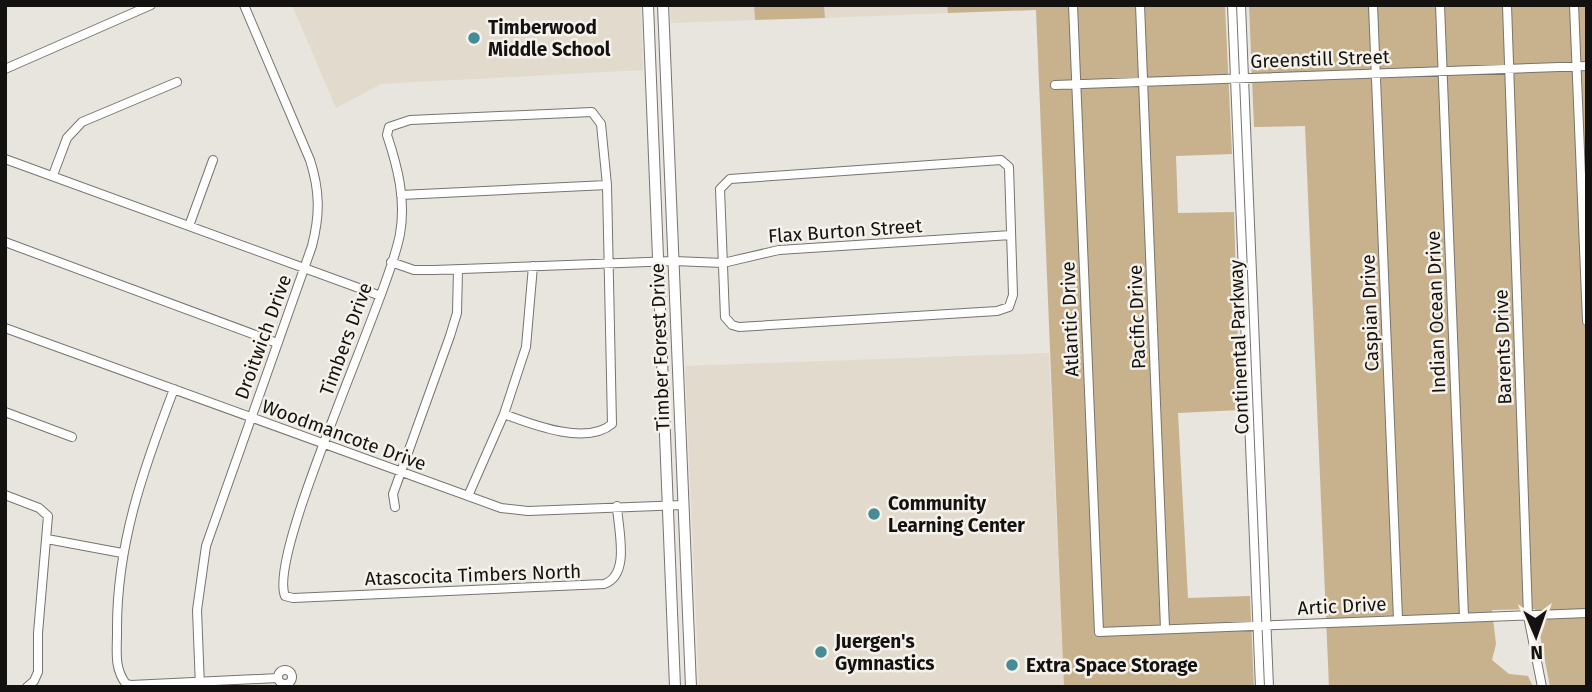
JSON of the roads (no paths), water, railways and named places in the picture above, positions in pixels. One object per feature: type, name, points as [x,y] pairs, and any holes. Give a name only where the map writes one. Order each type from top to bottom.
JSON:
[{"type":"main road","name":"Timber Forest Drive","points":[[648,5],[675,687]]},
{"type":"main road","name":"Timber Forest Drive","points":[[663,5],[691,687]]},
{"type":"main road","points":[[663,377],[679,376]]},
{"type":"main road","points":[[673,636],[689,635]]},
{"type":"street","points":[[5,69],[150,5]]},
{"type":"street","name":"Droitwich Drive","points":[[200,684],[197,610],[201,567],[212,526],[305,268],[316,230],[317,184],[299,131],[244,5]]},
{"type":"street","name":"Atlantic Drive","points":[[1073,5],[1099,632]]},
{"type":"street","name":"Pacific Drive","points":[[1140,5],[1165,628]]},
{"type":"street","name":"Continental Parkway","points":[[1232,5],[1239,79],[1261,625],[1260,687]]},
{"type":"street","name":"Continental Parkway","points":[[1239,79],[1241,5]]},
{"type":"street","name":"Caspian Drive","points":[[1373,5],[1398,619]]},
{"type":"street","name":"Indian Ocean Drive","points":[[1440,5],[1464,617]]},
{"type":"street","name":"Barents Drive","points":[[1507,5],[1528,616],[1542,687]]},
{"type":"street","points":[[1574,5],[1587,321]]},
{"type":"street","name":"Greenstill Street","points":[[1055,85],[1442,69],[1587,66]]},
{"type":"street","points":[[53,175],[67,138],[82,122],[177,82]]},
{"type":"street","name":"Timbers Drive","points":[[284,569],[400,235],[401,195],[387,135],[389,127],[398,122],[586,111],[596,115],[601,124],[607,185]]},
{"type":"street","points":[[5,159],[379,295]]},
{"type":"street","points":[[189,226],[214,160]]},
{"type":"street","points":[[1001,160],[1009,168],[1011,235],[1013,295],[1009,307],[997,311],[739,327],[728,322],[725,317],[720,189],[724,182],[730,179],[1001,160]]},
{"type":"street","points":[[401,195],[607,185],[614,401],[612,424],[600,431],[552,430],[504,414]]},
{"type":"street","name":"Flax Burton Street","points":[[391,262],[419,270],[658,261],[723,263],[779,250],[1011,235]]},
{"type":"street","points":[[5,242],[277,344]]},
{"type":"street","points":[[468,496],[504,414],[526,347],[533,266]]},
{"type":"street","points":[[395,508],[393,494],[457,313],[458,270]]},
{"type":"street","name":"Woodmancote Drive","points":[[5,328],[325,445],[514,510],[683,505]]},
{"type":"street","points":[[174,389],[135,496],[122,552],[117,592],[117,668],[126,684],[200,684],[278,678]]},
{"type":"street","points":[[5,412],[72,437]]},
{"type":"street","points":[[5,495],[44,511],[49,523],[38,633],[38,672],[27,687]]},
{"type":"street","name":"Atascocita Timbers North","points":[[284,569],[282,587],[285,596],[293,598],[604,584],[615,579],[620,568],[617,506]]},
{"type":"street","points":[[47,539],[122,552]]},
{"type":"street","name":"Artic Drive","points":[[1099,632],[1587,613]]},
{"type":"street","name":"Continental Parkway","points":[[1261,625],[1269,687]]},
{"type":"place","name":"Timberwood Middle School","points":[[474,38]]},
{"type":"place","name":"Community Learning Center","points":[[874,514]]},
{"type":"place","name":"Juergen's Gymnastics","points":[[821,652]]},
{"type":"place","name":"Extra Space Storage","points":[[1012,665]]}]
